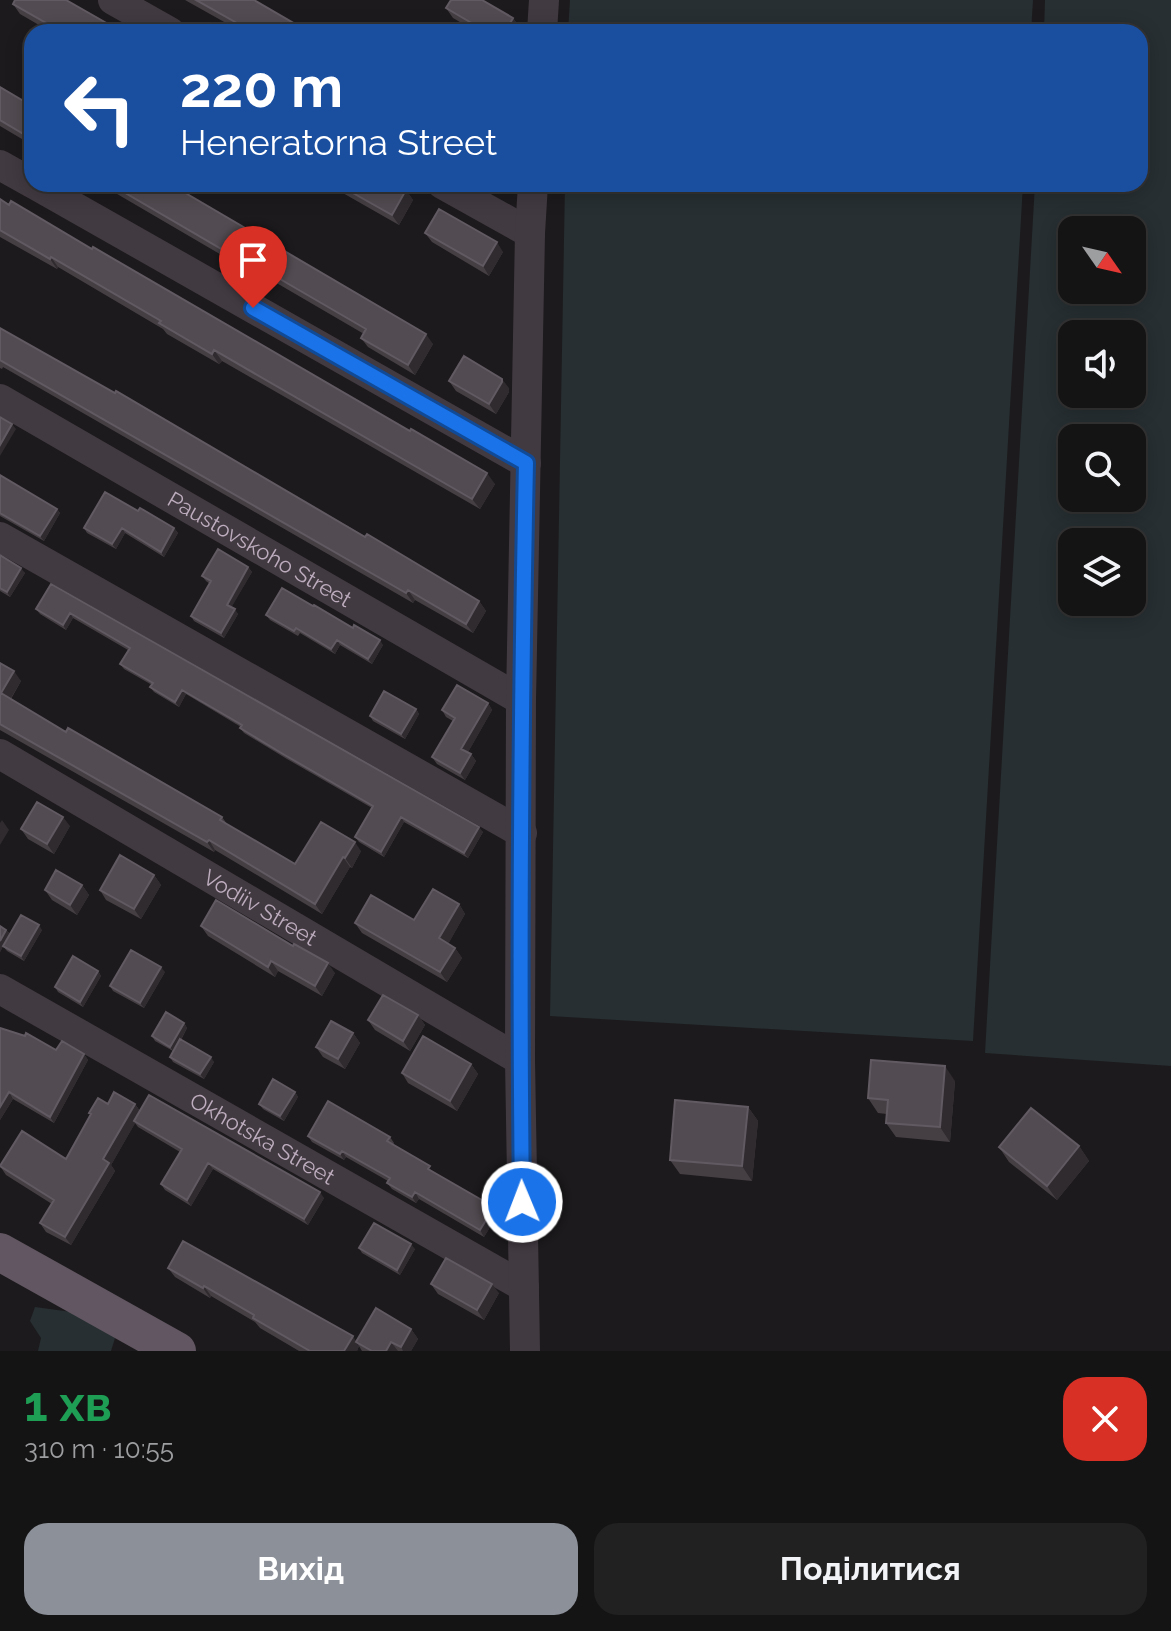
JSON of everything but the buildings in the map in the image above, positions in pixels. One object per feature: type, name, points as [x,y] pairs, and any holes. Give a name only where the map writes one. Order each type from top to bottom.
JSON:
[{"type":"main road","points":[[0,1252],[177,1351]]},
{"type":"street","points":[[113,0],[156,24]]},
{"type":"street","points":[[542,24],[544,0]]},
{"type":"street","points":[[0,165],[24,178]]},
{"type":"street","points":[[49,192],[526,463]]},
{"type":"street","points":[[456,192],[530,233]]},
{"type":"street","points":[[525,1351],[520,1060],[521,700],[533,192]]},
{"type":"street","name":"Paustovskoho Street","points":[[0,399],[521,700]]},
{"type":"street","points":[[0,537],[522,833]]},
{"type":"street","name":"Vodiiv Street","points":[[0,754],[520,1060]]},
{"type":"street","name":"Okhotska Street","points":[[0,989],[524,1287]]},
{"type":"shaded area","points":[[570,0],[1033,0],[1032,24],[568,24]]},
{"type":"shaded area","points":[[1045,0],[1171,0],[1171,1066],[985,1053],[1035,192],[1148,192],[1148,24],[1044,24]]},
{"type":"shaded area","points":[[565,192],[1023,192],[973,1041],[550,1016]]},
{"type":"shaded area","points":[[35,1307],[86,1314],[115,1338],[111,1351],[38,1351],[41,1338],[30,1321]]},
{"type":"route","points":[[253,308],[526,463],[521,700],[522,1202]]}]
